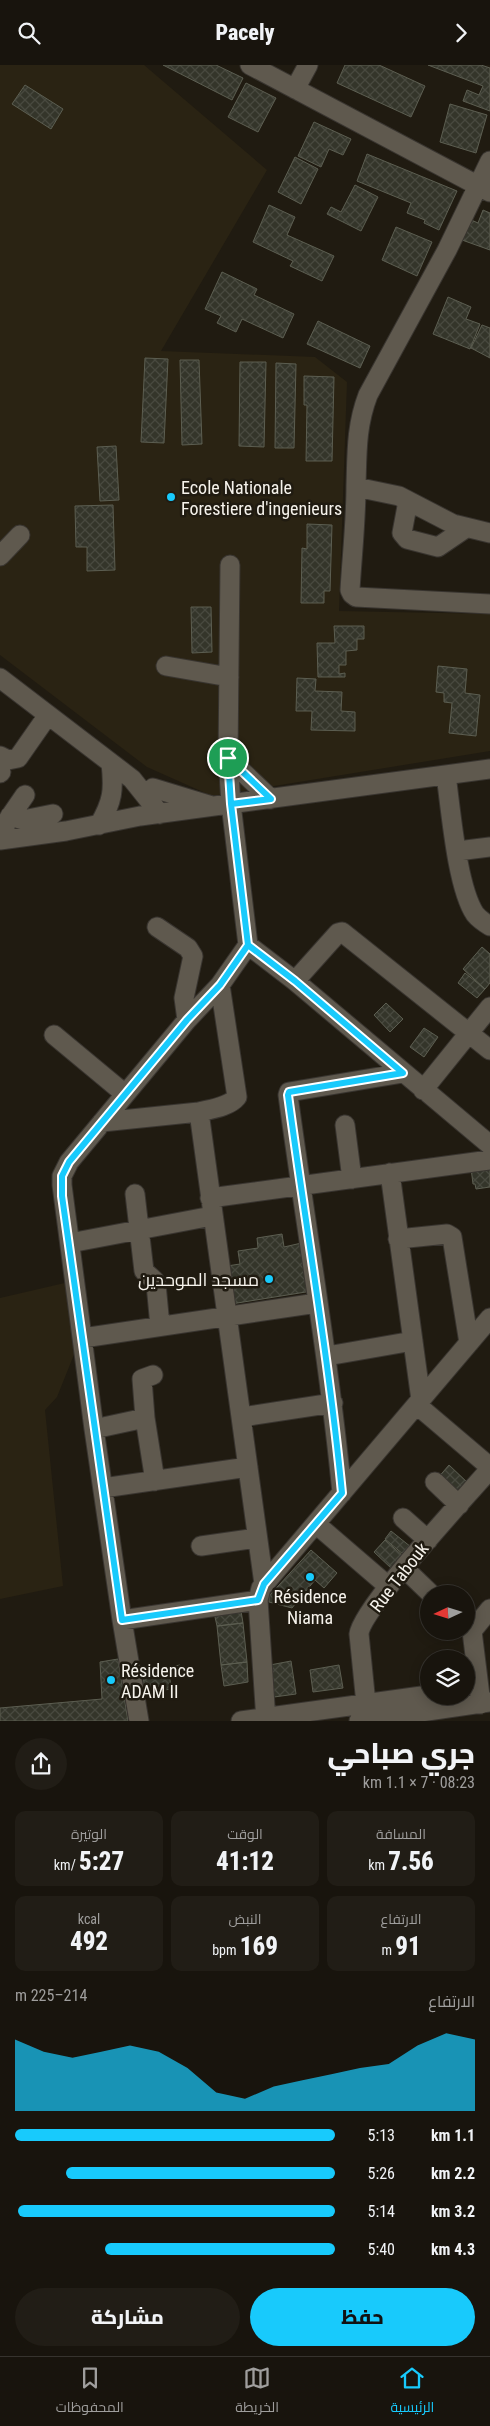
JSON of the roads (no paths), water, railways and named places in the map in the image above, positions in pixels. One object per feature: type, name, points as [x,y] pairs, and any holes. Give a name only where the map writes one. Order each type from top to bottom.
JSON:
[{"type":"street","points":[[250,65],[484,189]]},
{"type":"street","points":[[295,89],[308,65]]},
{"type":"street","points":[[490,161],[484,189],[446,251],[368,395],[358,427],[352,595],[356,597],[490,604]]},
{"type":"street","points":[[356,487],[399,496],[466,528],[490,533]]},
{"type":"street","points":[[408,501],[402,533],[407,539],[438,547],[466,528]]},
{"type":"street","points":[[0,556],[20,535]]},
{"type":"street","points":[[230,565],[228,758],[223,806],[248,945],[295,981],[490,1145]]},
{"type":"street","points":[[166,666],[229,677]]},
{"type":"street","points":[[0,678],[132,779],[160,814]]},
{"type":"street","points":[[0,767],[8,760],[18,758],[48,715]]},
{"type":"street","points":[[228,758],[271,799]]},
{"type":"street","points":[[99,825],[112,800],[113,780],[111,763]]},
{"type":"street","points":[[25,795],[5,824],[2,840],[160,814],[490,769]]},
{"type":"street","points":[[446,775],[462,881],[469,903],[476,916],[490,926]]},
{"type":"street","points":[[132,779],[153,788],[223,806]]},
{"type":"street","points":[[153,788],[182,811]]},
{"type":"street","points":[[10,816],[23,820],[53,815]]},
{"type":"street","points":[[458,851],[490,847]]},
{"type":"street","points":[[157,927],[188,948],[193,956],[184,998],[187,1020]]},
{"type":"street","points":[[295,981],[338,933],[342,932],[490,1050]]},
{"type":"street","points":[[139,1721],[94,1429],[70,1243],[62,1196],[62,1176],[69,1162],[187,1020],[220,985],[248,945]]},
{"type":"street","points":[[102,1122],[200,1112],[234,1101],[237,1097],[220,985]]},
{"type":"street","points":[[423,1090],[490,1007]]},
{"type":"street","points":[[54,1035],[125,1094]]},
{"type":"street","points":[[342,1493],[333,1403],[288,1095],[289,1092],[403,1073]]},
{"type":"street","points":[[200,1112],[211,1207],[242,1417],[257,1538],[266,1719]]},
{"type":"street","points":[[345,1125],[352,1179]]},
{"type":"street","points":[[70,1243],[139,1230],[211,1207],[300,1187],[390,1173],[490,1161]]},
{"type":"street","points":[[390,1173],[413,1341],[419,1402],[490,1468]]},
{"type":"street","points":[[135,1194],[144,1271],[156,1284],[160,1326]]},
{"type":"street","points":[[398,1239],[447,1234],[452,1237],[469,1343]]},
{"type":"street","points":[[82,1338],[317,1303]]},
{"type":"street","points":[[122,1620],[237,1602],[261,1592],[490,1318]]},
{"type":"street","points":[[326,1355],[413,1341]]},
{"type":"street","points":[[153,1375],[144,1377],[142,1381],[145,1418],[155,1481]]},
{"type":"street","points":[[242,1417],[333,1403]]},
{"type":"street","points":[[94,1429],[145,1418]]},
{"type":"street","points":[[103,1488],[248,1467]]},
{"type":"street","name":"Rue Tabouk","points":[[363,1713],[359,1630],[388,1587],[490,1468]]},
{"type":"street","points":[[435,1482],[459,1505]]},
{"type":"street","points":[[403,1518],[428,1540]]},
{"type":"street","points":[[316,1524],[388,1587]]},
{"type":"street","points":[[201,1546],[257,1538]]},
{"type":"street","points":[[404,1568],[422,1585]]},
{"type":"street","points":[[475,1623],[490,1609]]},
{"type":"street","points":[[241,1721],[363,1713],[481,1694],[471,1640]]},
{"type":"street","points":[[363,1713],[420,1697]]},
{"type":"place","name":"Ecole Nationale Forestiere d'ingenieurs","points":[[171,497]]},
{"type":"place","name":"مسجد الموحدين","points":[[269,1279]]},
{"type":"place","name":"Résidence Niama","points":[[310,1577]]},
{"type":"place","name":"Résidence ADAM II","points":[[111,1680]]}]
